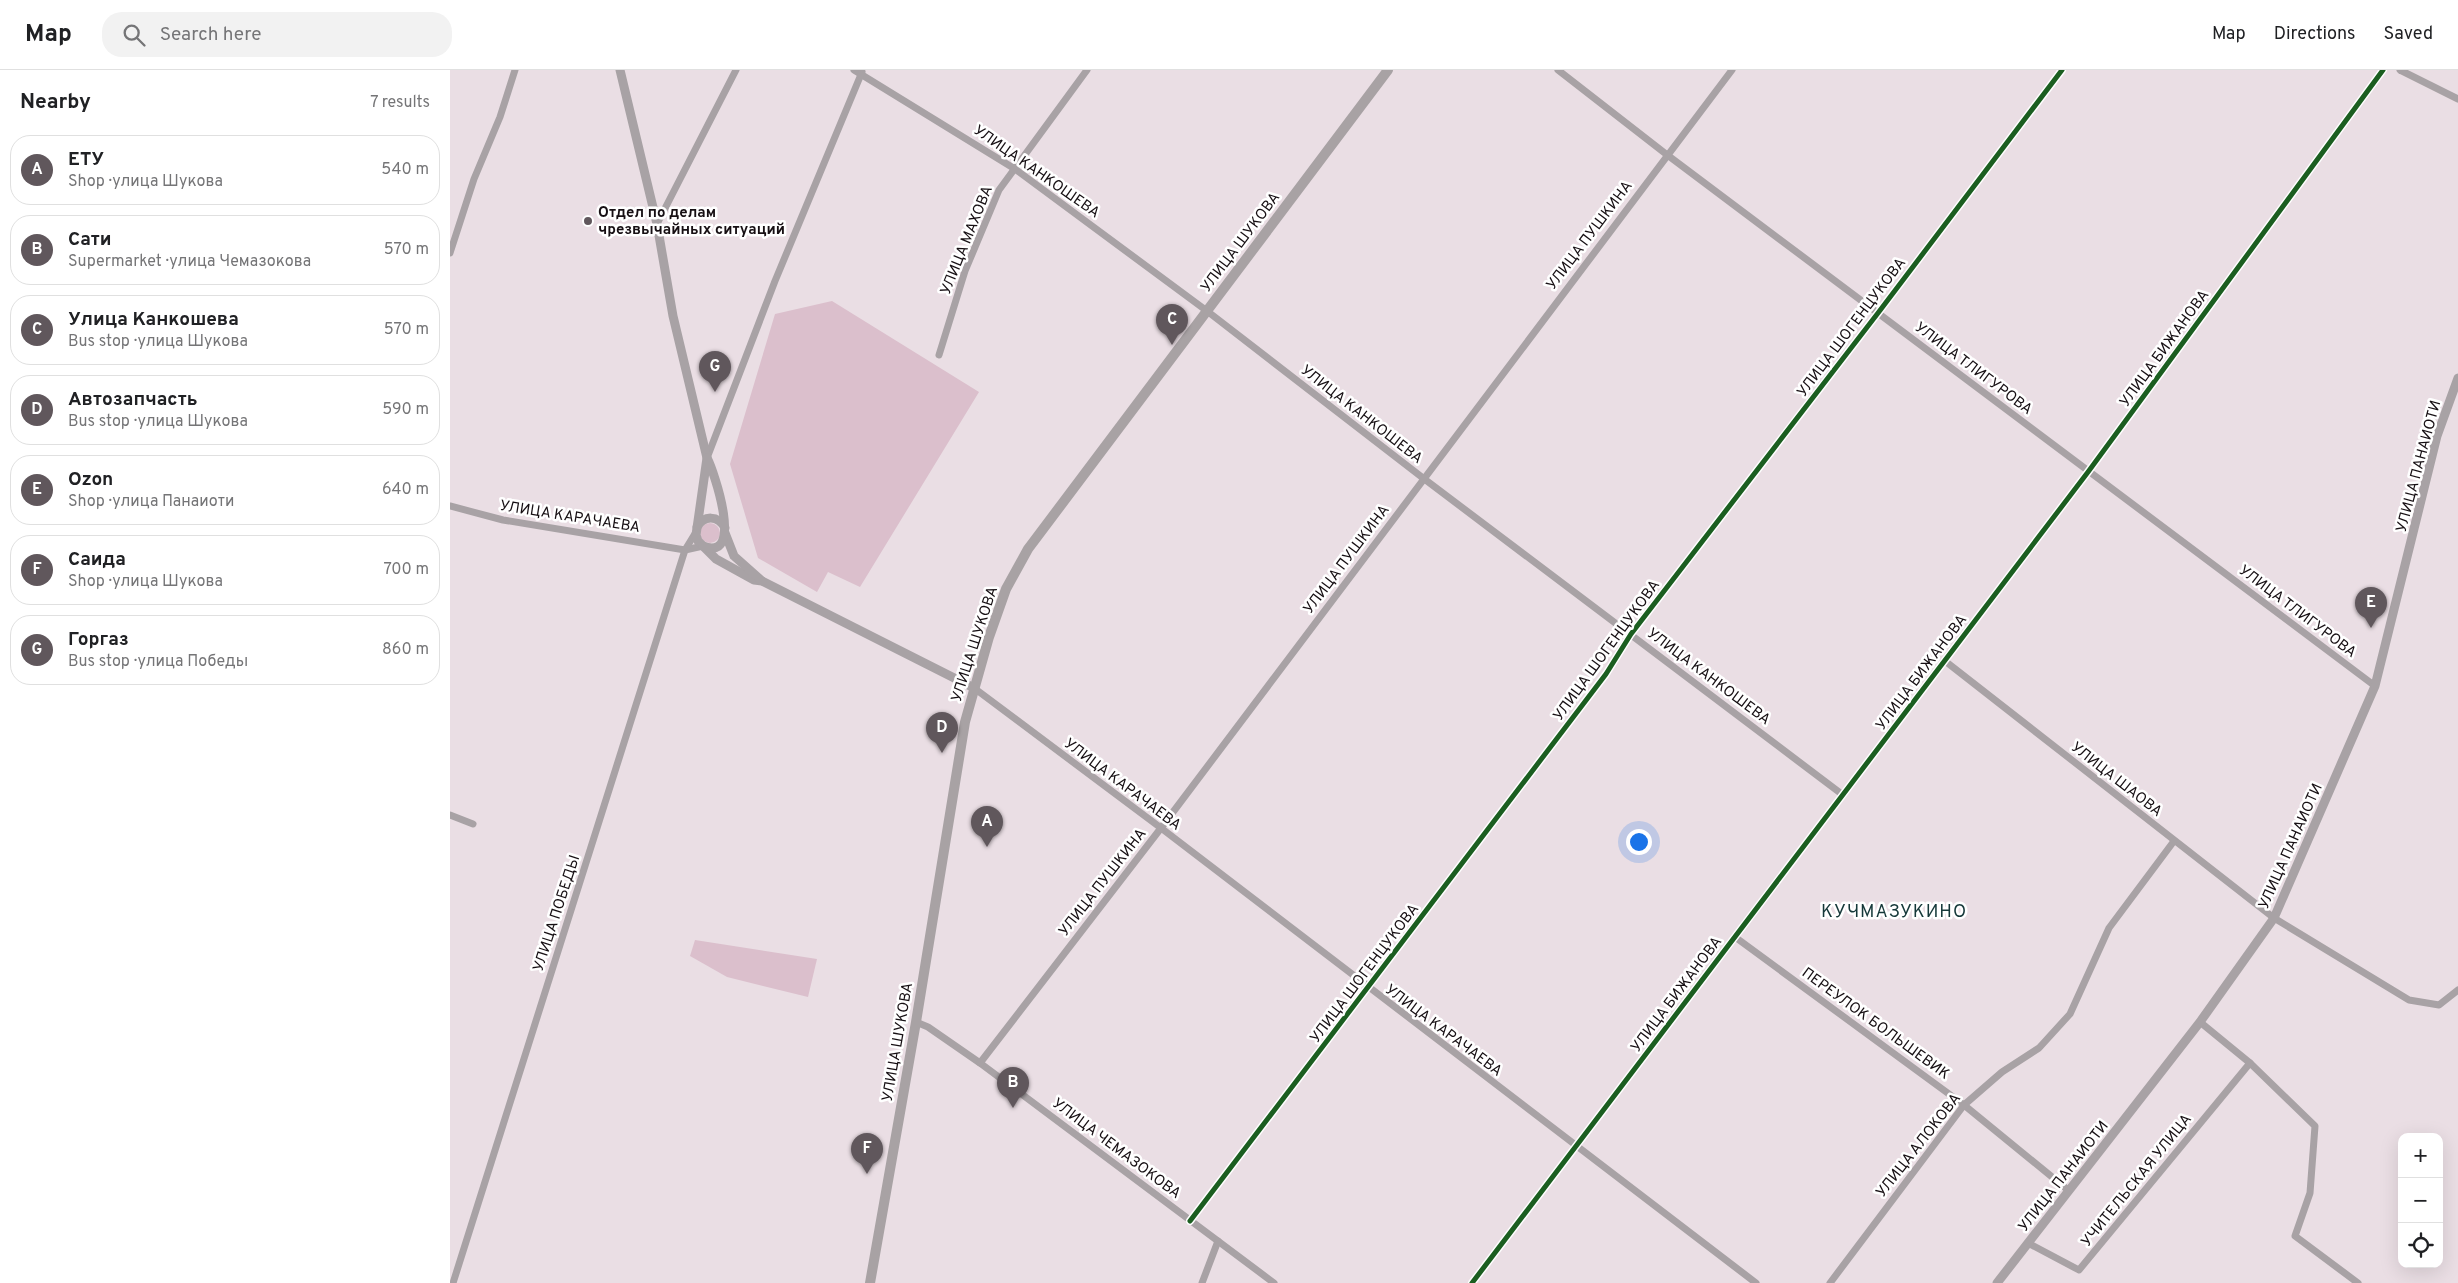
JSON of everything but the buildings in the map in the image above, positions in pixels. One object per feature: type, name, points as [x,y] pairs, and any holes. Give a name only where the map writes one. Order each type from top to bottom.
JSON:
[{"type":"main road","name":"УЛИЦА ШУКОВА","points":[[870,1283],[916,1022],[965,722],[1006,589],[1028,549],[1388,70]]},
{"type":"street","points":[[450,253],[474,179],[500,117],[514,70]]},
{"type":"street","points":[[620,70],[657,224],[673,316],[706,458],[704,486],[696,530],[698,541],[716,559],[754,580],[762,581]]},
{"type":"street","points":[[657,224],[736,70]]},
{"type":"street","name":"УЛИЦА КАНКОШЕВА","points":[[854,70],[862,72],[1015,169],[1207,311],[1423,478],[1843,795]]},
{"type":"street","name":"УЛИЦА МАХОВА","points":[[938,355],[965,271],[999,190],[1087,70]]},
{"type":"street","name":"УЛИЦА ТЛИГУРОВА","points":[[1558,70],[1666,154],[2375,686]]},
{"type":"street","name":"УЛИЦА ПУШКИНА","points":[[980,1063],[1162,828],[1666,154],[1732,70]]},
{"type":"street","name":"УЛИЦА ШОГЕНЦУКОВА","points":[[1190,1221],[1606,674],[1631,634],[2062,70]]},
{"type":"street","name":"УЛИЦА БИЖАНОВА","points":[[1472,1283],[2088,472],[2383,70]]},
{"type":"street","points":[[2400,70],[2458,99]]},
{"type":"street","points":[[706,458],[775,281],[862,72]]},
{"type":"street","name":"УЛИЦА ПАНАИОТИ","points":[[1997,1283],[2200,1022],[2274,918],[2375,686],[2438,436],[2458,378]]},
{"type":"street","points":[[706,458],[713,470],[725,531],[734,556],[762,581]]},
{"type":"street","name":"УЛИЦА КАРАЧАЕВА","points":[[450,506],[503,520],[685,550]]},
{"type":"street","points":[[685,550],[703,546],[713,548],[718,546],[722,542],[725,531],[719,521],[710,518],[702,521],[696,530]]},
{"type":"street","name":"УЛИЦА ПОБЕДЫ","points":[[453,1283],[685,550],[696,530]]},
{"type":"street","name":"УЛИЦА КАРАЧАЕВА","points":[[762,581],[974,688],[1162,828],[1368,988],[1756,1283]]},
{"type":"street","name":"УЛИЦА ШАОВА","points":[[1945,661],[2274,918],[2409,1000],[2438,1006],[2458,990]]},
{"type":"street","points":[[450,815],[473,824]]},
{"type":"street","name":"УЛИЦА АЛОКОВА","points":[[1830,1283],[1964,1105],[2002,1072],[2039,1048],[2070,1014],[2109,928],[2174,841]]},
{"type":"street","name":"ПЕРЕУЛОК БОЛЬШЕВИК","points":[[1735,937],[1964,1105],[2068,1190]]},
{"type":"street","name":"УЛИЦА ЧЕМАЗОКОВА","points":[[916,1022],[928,1027],[980,1063],[1274,1283]]},
{"type":"street","points":[[2200,1022],[2250,1063],[2315,1126],[2310,1194],[2295,1236],[2358,1283]]},
{"type":"street","name":"УЧИТЕЛЬСКАЯ УЛИЦА","points":[[2028,1243],[2079,1270],[2250,1063]]},
{"type":"street","points":[[1202,1283],[1218,1241]]},
{"type":"shaded area","points":[[832,301],[979,392],[860,587],[828,572],[817,592],[758,558],[730,464],[775,314]]},
{"type":"shaded area","points":[[710,523],[717,526],[720,533],[717,540],[710,543],[703,540],[700,533],[703,526]]},
{"type":"shaded area","points":[[695,940],[817,959],[808,997],[727,977],[690,956]]},
{"type":"cycle path","points":[[1190,1221],[1606,674],[1631,634],[2062,70]]},
{"type":"cycle path","points":[[1472,1283],[2088,472],[2383,70]]},
{"type":"place","name":"Отдел по делам чрезвычайных ситуаций","points":[[588,221]]},
{"type":"place","name":"Улица Канкошева","points":[[1172,345]]},
{"type":"place","name":"Горгаз","points":[[715,392]]},
{"type":"place","name":"Ozon","points":[[2371,628]]},
{"type":"place","name":"Автозапчасть","points":[[942,753]]},
{"type":"place","name":"ЕТУ","points":[[987,847]]},
{"type":"place","name":"Сати","points":[[1013,1108]]},
{"type":"place","name":"Саида","points":[[867,1174]]},
{"type":"district","name":"КУЧМАЗУКИНО","points":[[1894,911]]}]
